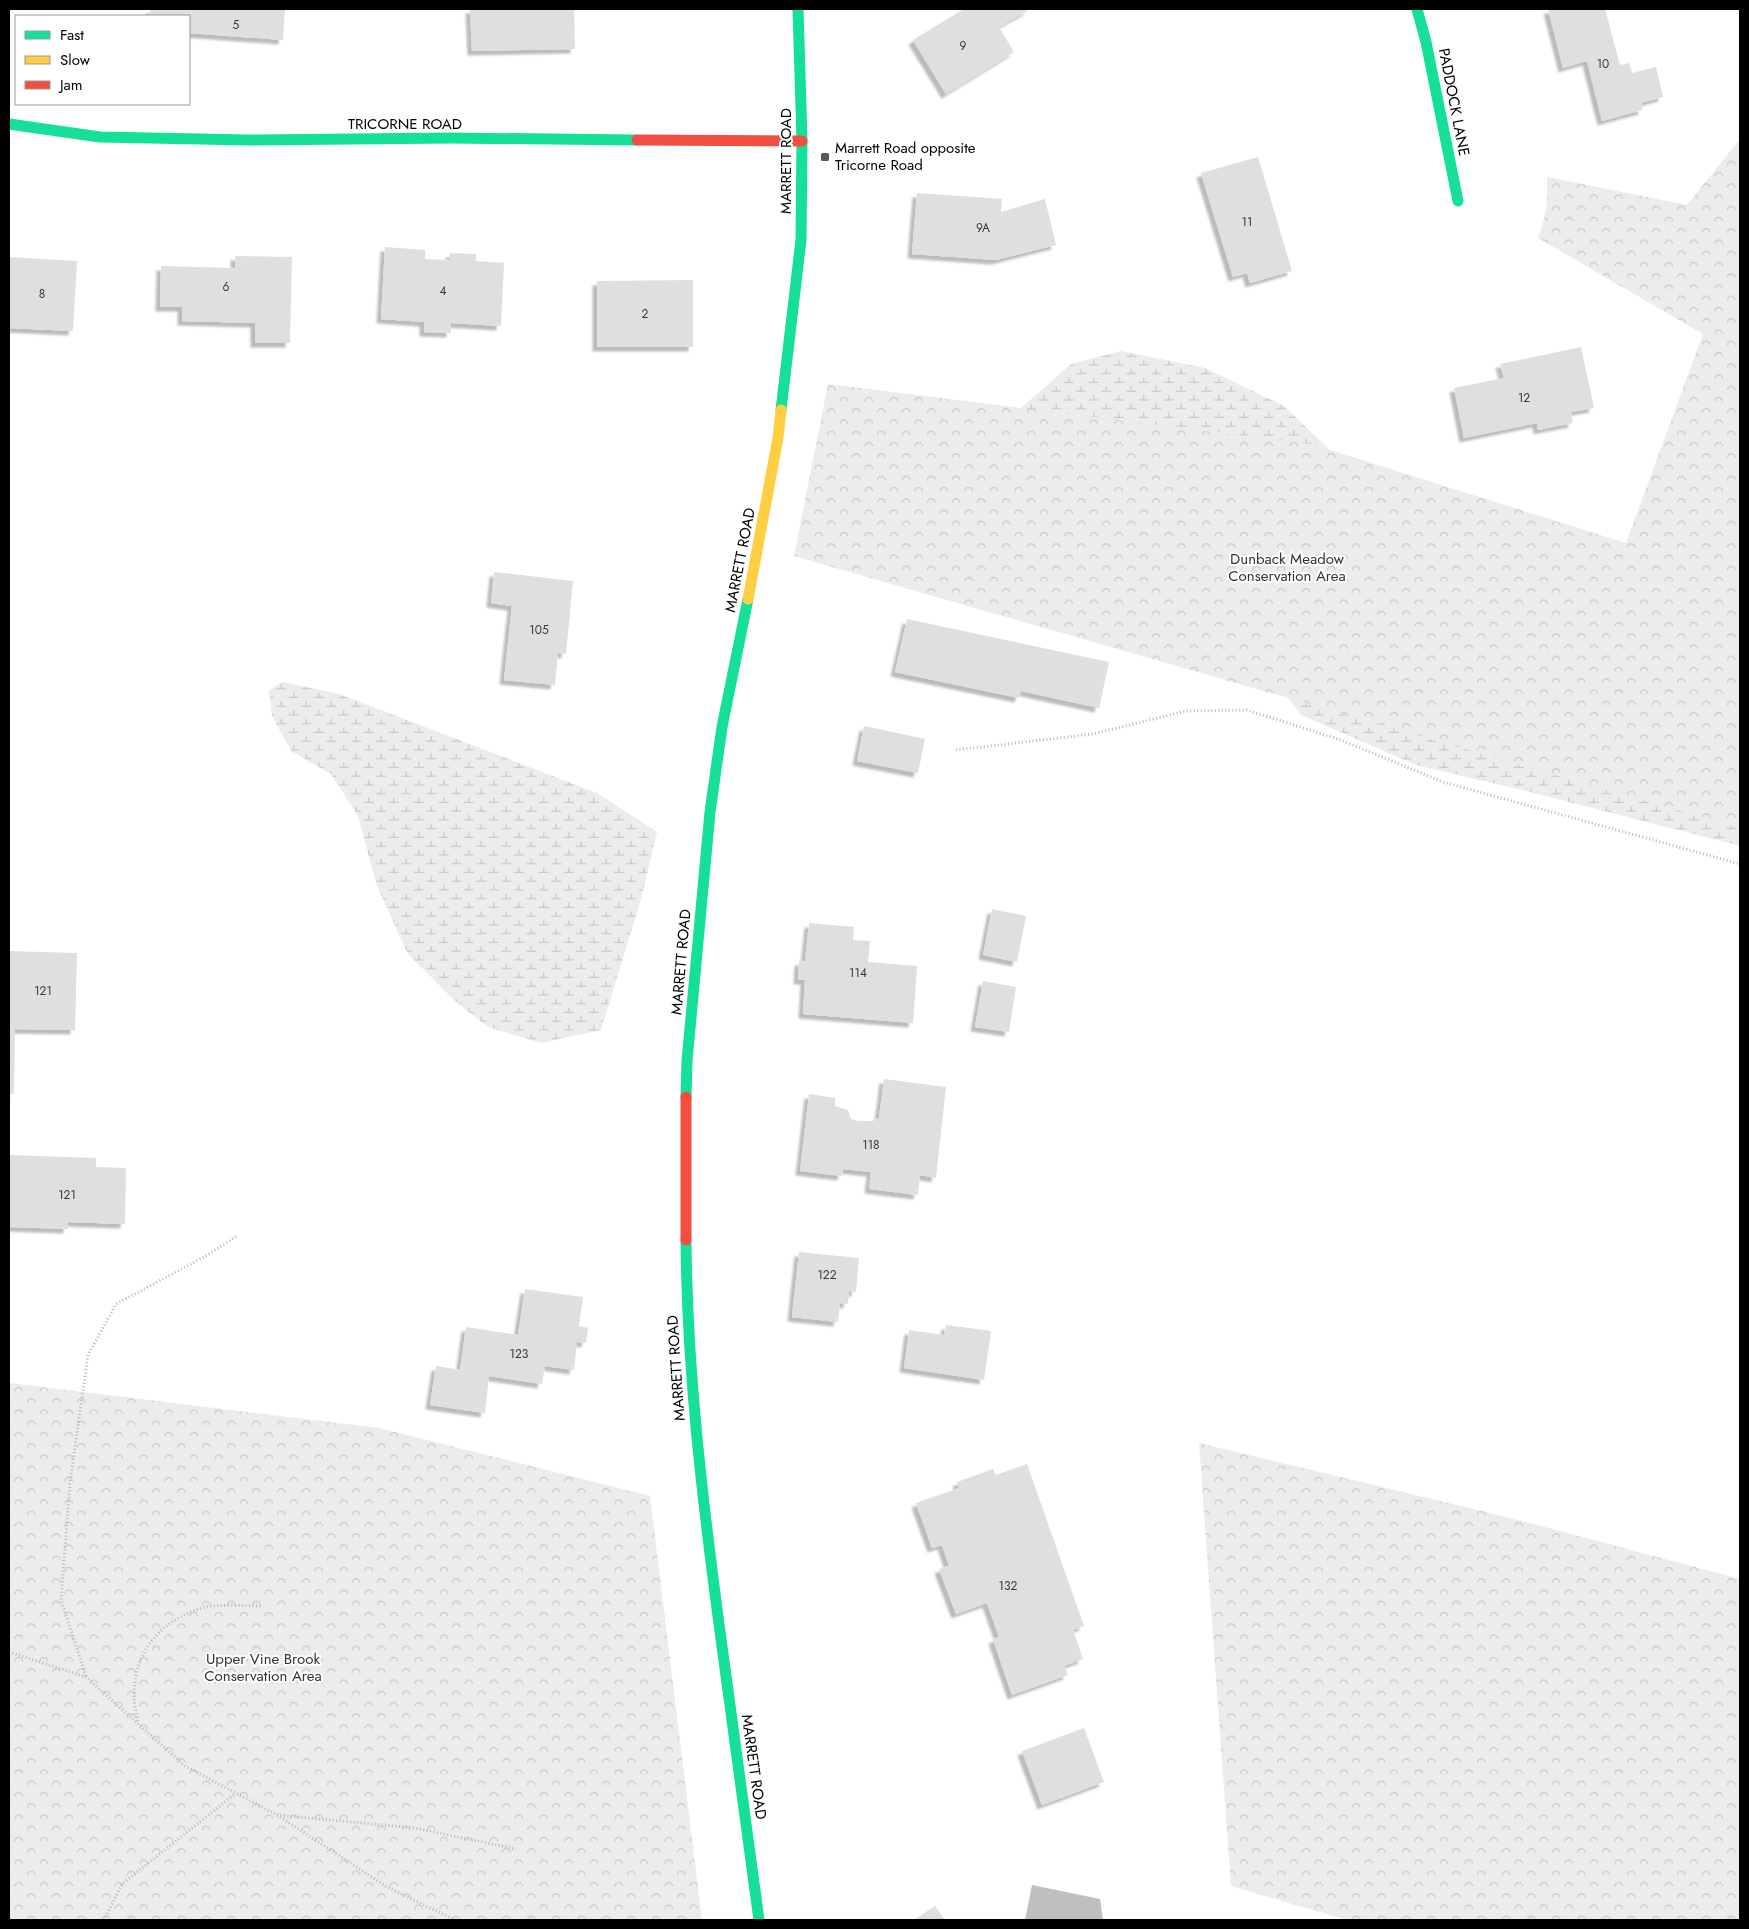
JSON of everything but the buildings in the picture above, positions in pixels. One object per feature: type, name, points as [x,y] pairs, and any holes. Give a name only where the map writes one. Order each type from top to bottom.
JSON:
[{"type":"main road","name":"MARRETT ROAD","points":[[759,1920],[700,1480],[693,1413],[686,1291],[685,1148],[687,1062],[710,812],[722,727],[778,438],[801,240],[802,141],[798,9]]},
{"type":"main road","name":"PADDOCK LANE","points":[[1417,9],[1426,42],[1458,201]]},
{"type":"main road","name":"TRICORNE ROAD","points":[[9,124],[100,137],[249,140],[451,138],[802,141]]},
{"type":"path","points":[[956,750],[1092,734],[1186,711],[1247,710],[1341,740],[1443,782],[1740,864]]},
{"type":"path","points":[[86,1677],[60,1600],[70,1482],[88,1355],[116,1304],[204,1257],[237,1236]]},
{"type":"path","points":[[138,1722],[134,1695],[136,1676],[144,1650],[156,1634],[174,1619],[206,1607],[262,1606]]},
{"type":"path","points":[[9,1652],[86,1677],[185,1766],[276,1815],[387,1887],[455,1920]]},
{"type":"path","points":[[104,1920],[122,1884],[235,1794]]},
{"type":"path","points":[[276,1815],[415,1828],[516,1849]]},
{"type":"green space","name":"Dunback Meadow Conservation Area","points":[[1740,139],[1740,828],[794,556],[828,384],[1311,444],[1626,543],[1703,334],[1538,238],[1546,208],[1547,177],[1687,205]]},
{"type":"green space","points":[[1121,351],[1205,368],[1284,406],[1328,448],[1339,521],[1740,611],[1740,846],[1416,765],[1301,715],[1233,625],[986,445],[1021,408],[1071,364]]},
{"type":"green space","points":[[283,682],[339,694],[597,793],[657,832],[641,899],[601,1030],[541,1043],[488,1027],[455,1001],[408,954],[377,886],[358,816],[331,774],[291,751],[272,716],[269,690]]},
{"type":"green space","name":"Upper Vine Brook Conservation Area","points":[[9,1383],[379,1428],[650,1496],[702,1920],[9,1920]]},
{"type":"green space","points":[[1199,1443],[1511,1518],[1740,1579],[1740,1920],[1347,1920],[1231,1886]]},
{"type":"shaded area","points":[[1032,1885],[1100,1899],[1103,1920],[1025,1920]]},
{"type":"traffic: fast","points":[[781,410],[801,240],[802,141],[798,9]]},
{"type":"traffic: fast","points":[[1417,9],[1426,42],[1458,201]]},
{"type":"traffic: fast","points":[[9,124],[100,137],[249,140],[451,138],[637,140]]},
{"type":"traffic: fast","points":[[686,1097],[687,1061],[710,812],[722,727],[748,599]]},
{"type":"traffic: fast","points":[[686,1240],[689,1336],[701,1480],[759,1920]]},
{"type":"traffic: slow","points":[[748,599],[778,438],[781,410]]},
{"type":"traffic: jam","points":[[637,140],[802,141]]},
{"type":"traffic: jam","points":[[686,1097],[686,1240]]},
{"type":"place","name":"Marrett Road opposite Tricorne Road","points":[[825,157]]}]
